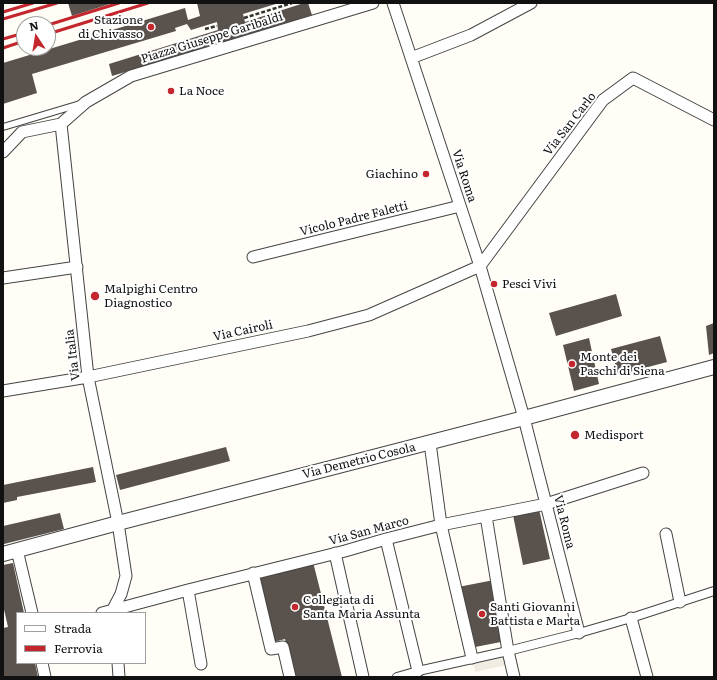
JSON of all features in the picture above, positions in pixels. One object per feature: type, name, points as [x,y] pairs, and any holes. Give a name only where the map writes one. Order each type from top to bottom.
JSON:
[{"type":"street","name":"Piazza Giuseppe Garibaldi","points":[[86,102],[131,76],[373,3]]},
{"type":"street","name":"Via Roma","points":[[393,3],[480,266],[524,418],[579,632]]},
{"type":"street","points":[[411,58],[471,35],[531,3]]},
{"type":"street","name":"Via San Carlo","points":[[480,266],[603,100],[633,78],[714,120]]},
{"type":"street","points":[[3,152],[22,132],[61,124],[86,102]]},
{"type":"street","name":"Via Italia","points":[[61,124],[88,377],[118,523],[126,576],[121,594],[108,612]]},
{"type":"street","name":"Vicolo Padre Faletti","points":[[253,257],[460,206]]},
{"type":"street","name":"Via Cairoli","points":[[3,391],[88,377],[308,331],[369,315],[480,266]]},
{"type":"street","points":[[3,278],[77,267]]},
{"type":"street","name":"Via Demetrio Cosola","points":[[3,554],[430,443],[714,367]]},
{"type":"street","points":[[430,443],[441,525],[472,658]]},
{"type":"street","name":"Via San Marco","points":[[108,612],[441,525],[546,504],[643,473]]},
{"type":"street","points":[[486,516],[508,651],[514,677]]},
{"type":"street","points":[[666,534],[680,602]]},
{"type":"street","points":[[386,539],[418,671]]},
{"type":"street","points":[[17,550],[32,612]]},
{"type":"street","points":[[334,554],[363,677]]},
{"type":"street","points":[[253,573],[271,649],[283,647],[290,677]]},
{"type":"street","points":[[188,590],[201,664]]},
{"type":"street","points":[[398,677],[472,658],[508,651],[631,618],[714,591]]},
{"type":"street","points":[[631,618],[647,677]]},
{"type":"street","points":[[42,664],[45,677]]},
{"type":"street","points":[[118,664],[119,677]]},
{"type":"lane","points":[[3,127],[86,102]]},
{"type":"path","points":[[244,18],[292,3]]},
{"type":"path","points":[[205,29],[218,26]]},
{"type":"shaded area","points":[[508,651],[511,664],[475,672],[472,658]]},
{"type":"building","points":[[68,3],[113,3],[72,16]]},
{"type":"building","points":[[197,3],[279,3],[243,14],[245,22],[304,3],[308,3],[312,15],[112,76],[109,64],[218,30],[217,22],[191,30],[187,24],[175,28],[176,31],[32,74],[37,93],[3,104],[3,63],[26,56],[56,56],[56,47],[185,8],[188,20],[200,16]]},
{"type":"building","points":[[616,294],[622,316],[556,336],[549,313]]},
{"type":"building","points":[[714,323],[714,353],[709,355],[706,326]]},
{"type":"building","points":[[660,336],[667,362],[618,375],[611,349]]},
{"type":"building","points":[[589,338],[599,384],[574,391],[563,345]]},
{"type":"building","points":[[226,447],[230,461],[120,490],[116,475]]},
{"type":"building","points":[[93,467],[96,482],[17,497],[17,500],[3,503],[3,485]]},
{"type":"building","points":[[539,509],[550,559],[523,565],[513,515]]},
{"type":"building","points":[[60,513],[64,529],[4,544],[3,526]]},
{"type":"building","name":"Collegiata di Santa Maria Assunta","points":[[313,562],[342,677],[294,677],[285,639],[274,642],[258,576]]},
{"type":"building","points":[[13,563],[24,612],[16,612],[16,664],[35,664],[38,677],[3,677],[3,628],[8,627],[3,605],[3,565]]},
{"type":"building","name":"Santi Giovanni Battista e Marta","points":[[494,580],[506,641],[470,648],[458,587]]},
{"type":"railway","points":[[3,12],[33,3]]},
{"type":"railway","points":[[3,19],[57,3]]},
{"type":"railway","points":[[56,23],[119,3]]},
{"type":"railway","points":[[56,32],[148,3]]},
{"type":"railway","points":[[3,39],[16,35]]},
{"type":"railway","points":[[3,48],[16,44]]},
{"type":"place","name":"Stazione di Chivasso","points":[[151,27]]},
{"type":"place","name":"La Noce","points":[[171,91]]},
{"type":"place","name":"Giachino","points":[[426,174]]},
{"type":"place","name":"Pesci Vivi","points":[[494,284]]},
{"type":"place","name":"Malpighi Centro Diagnostico","points":[[95,296]]},
{"type":"place","name":"Monte dei Paschi di Siena","points":[[572,364]]},
{"type":"place","name":"Medisport","points":[[575,435]]},
{"type":"place","name":"Collegiata di Santa Maria Assunta","points":[[295,607]]},
{"type":"place","name":"Santi Giovanni Battista e Marta","points":[[482,614]]}]
